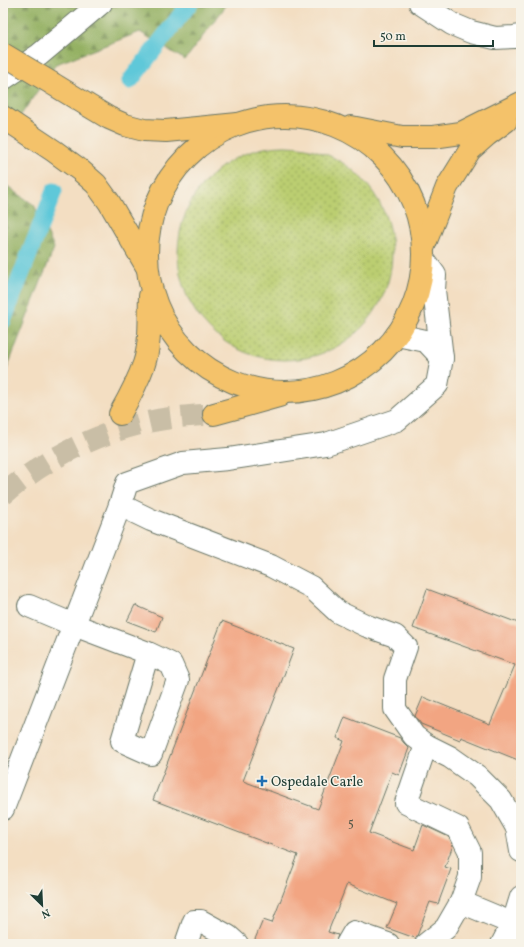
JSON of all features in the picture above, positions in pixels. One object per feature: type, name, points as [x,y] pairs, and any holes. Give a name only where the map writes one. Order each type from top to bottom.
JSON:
[{"type":"main road","points":[[3,54],[109,118],[125,125],[144,130],[166,131],[238,124],[284,116],[402,137],[433,137],[461,133],[521,103]]},
{"type":"main road","points":[[214,414],[335,383],[370,364],[397,335],[411,312],[420,287],[424,253],[447,186],[470,150],[521,109]]},
{"type":"main road","points":[[9,120],[54,150],[96,184],[109,202],[147,267]]},
{"type":"main road","points":[[330,123],[366,142],[396,170],[415,206],[424,253]]},
{"type":"main road","points":[[238,124],[198,146],[168,180],[150,222],[147,267],[151,289],[166,324],[189,354],[221,377],[257,390],[297,392]]},
{"type":"main road","points":[[120,414],[144,363],[148,343],[151,289]]},
{"type":"street","points":[[3,79],[39,55],[101,3]]},
{"type":"street","points":[[420,3],[452,24],[471,32],[496,38],[521,36]]},
{"type":"street","points":[[3,809],[128,483],[183,463],[326,444],[397,420],[437,385],[442,358],[434,290],[435,275],[424,253]]},
{"type":"street","points":[[397,335],[426,341],[442,358]]},
{"type":"street","points":[[120,505],[151,520],[271,566],[311,587],[338,612],[367,626],[395,636],[406,647],[395,679],[395,709],[414,736],[426,745],[450,757],[477,776],[501,800],[517,828],[521,851]]},
{"type":"street","points":[[29,606],[148,653]]},
{"type":"street","points":[[426,745],[406,803],[458,828],[470,852],[470,877],[461,902],[446,928],[426,944]]},
{"type":"street","points":[[502,944],[517,925],[521,897]]},
{"type":"street","points":[[461,902],[517,925]]},
{"type":"street","points":[[186,944],[194,921],[201,921],[228,936],[237,944]]},
{"type":"street","points":[[347,944],[354,932],[388,944]]},
{"type":"green space","points":[[3,3],[228,3],[185,60],[140,32],[56,64],[3,141]]},
{"type":"green space","points":[[274,146],[296,146],[316,150],[336,158],[361,177],[380,202],[388,222],[392,242],[392,264],[388,284],[380,304],[361,329],[336,348],[316,356],[296,360],[274,360],[254,356],[234,348],[217,336],[202,321],[190,304],[182,284],[178,264],[178,242],[182,222],[190,202],[202,185],[217,170],[234,158],[254,150]]},
{"type":"green space","points":[[3,183],[34,205],[54,248],[3,379]]},
{"type":"building","points":[[427,589],[521,624],[521,752],[518,760],[461,737],[460,740],[421,724],[415,716],[423,697],[490,724],[515,665],[413,628]]},
{"type":"building","points":[[135,605],[162,617],[156,632],[127,621]]},
{"type":"building","points":[[222,621],[294,649],[243,781],[318,809],[344,741],[337,738],[345,717],[400,738],[409,748],[399,775],[392,772],[369,833],[414,850],[423,825],[449,837],[453,845],[445,867],[451,869],[438,904],[430,902],[415,938],[387,928],[397,904],[347,884],[328,932],[338,935],[335,944],[253,944],[263,920],[272,923],[298,855],[153,800]]},
{"type":"waterway","points":[[130,81],[190,3]]},
{"type":"waterway","points":[[3,321],[54,191]]},
{"type":"tunnel","points":[[3,495],[18,482],[52,460],[69,450],[106,434],[161,419],[214,414]]},
{"type":"place","name":"Ospedale Carle","points":[[262,781]]}]
